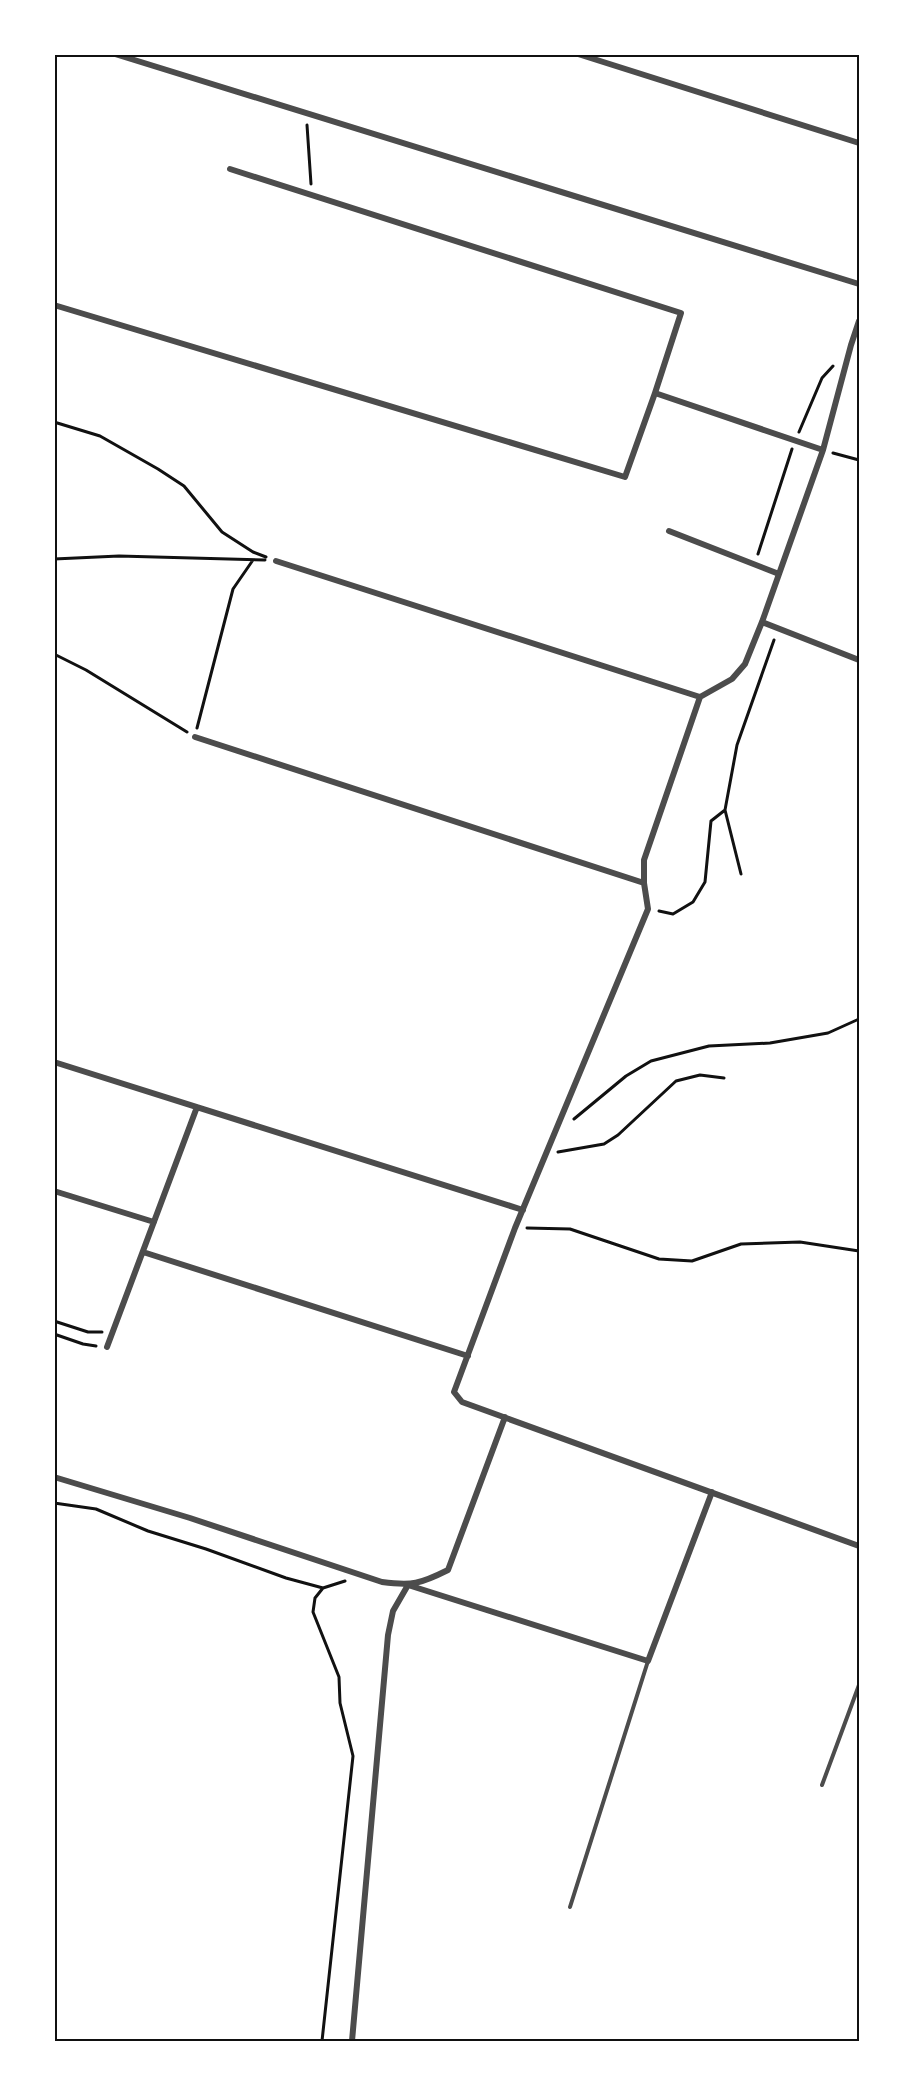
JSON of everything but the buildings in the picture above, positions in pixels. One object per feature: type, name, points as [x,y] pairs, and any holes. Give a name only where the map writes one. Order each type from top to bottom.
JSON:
[{"type":"street","points":[[115,54],[859,284]]},
{"type":"street","points":[[578,54],[859,143]]},
{"type":"street","points":[[54,305],[625,477],[681,313],[230,169]]},
{"type":"street","points":[[859,321],[823,450],[762,622],[745,664],[739,672],[732,679],[700,697],[644,860],[644,883],[648,909],[515,1228],[454,1392],[462,1402],[859,1546]]},
{"type":"street","points":[[655,393],[823,450]]},
{"type":"street","points":[[669,531],[779,574]]},
{"type":"street","points":[[276,561],[700,697]]},
{"type":"street","points":[[762,622],[859,660]]},
{"type":"street","points":[[195,737],[644,883]]},
{"type":"street","points":[[54,1062],[523,1210]]},
{"type":"street","points":[[107,1347],[197,1107]]},
{"type":"street","points":[[54,1191],[154,1222]]},
{"type":"street","points":[[143,1252],[468,1356]]},
{"type":"street","points":[[352,2041],[388,1635],[393,1611],[408,1585],[448,1570],[505,1418]]},
{"type":"street","points":[[54,1478],[190,1518],[381,1582],[408,1585],[648,1661],[712,1492]]},
{"type":"lane","points":[[570,1907],[648,1661]]},
{"type":"lane","points":[[822,1785],[859,1685]]},
{"type":"path","points":[[306,113],[311,195]]},
{"type":"path","points":[[54,422],[100,436],[158,469],[184,486],[222,532],[253,552],[276,561]]},
{"type":"path","points":[[823,450],[859,460]]},
{"type":"path","points":[[54,559],[119,556],[276,561]]},
{"type":"path","points":[[54,654],[86,670],[195,737],[233,589],[253,560]]},
{"type":"path","points":[[741,874],[724,810],[737,745],[778,628]]},
{"type":"path","points":[[648,909],[673,914],[693,902],[705,882],[711,821],[724,810]]},
{"type":"path","points":[[572,1120],[626,1076],[651,1061],[709,1046],[770,1043],[828,1033],[859,1019]]},
{"type":"path","points":[[545,1155],[604,1144],[618,1135],[676,1081],[700,1075],[724,1078]]},
{"type":"path","points":[[515,1228],[570,1230],[659,1259],[692,1261],[741,1244],[801,1242],[859,1251]]},
{"type":"path","points":[[54,1321],[88,1332],[113,1332]]},
{"type":"path","points":[[54,1334],[83,1344],[107,1347]]},
{"type":"path","points":[[54,1503],[96,1509],[148,1531],[286,1578],[323,1588],[364,1576]]},
{"type":"path","points":[[322,2041],[353,1756],[340,1703],[339,1677],[314,1612],[315,1598],[323,1588]]}]
